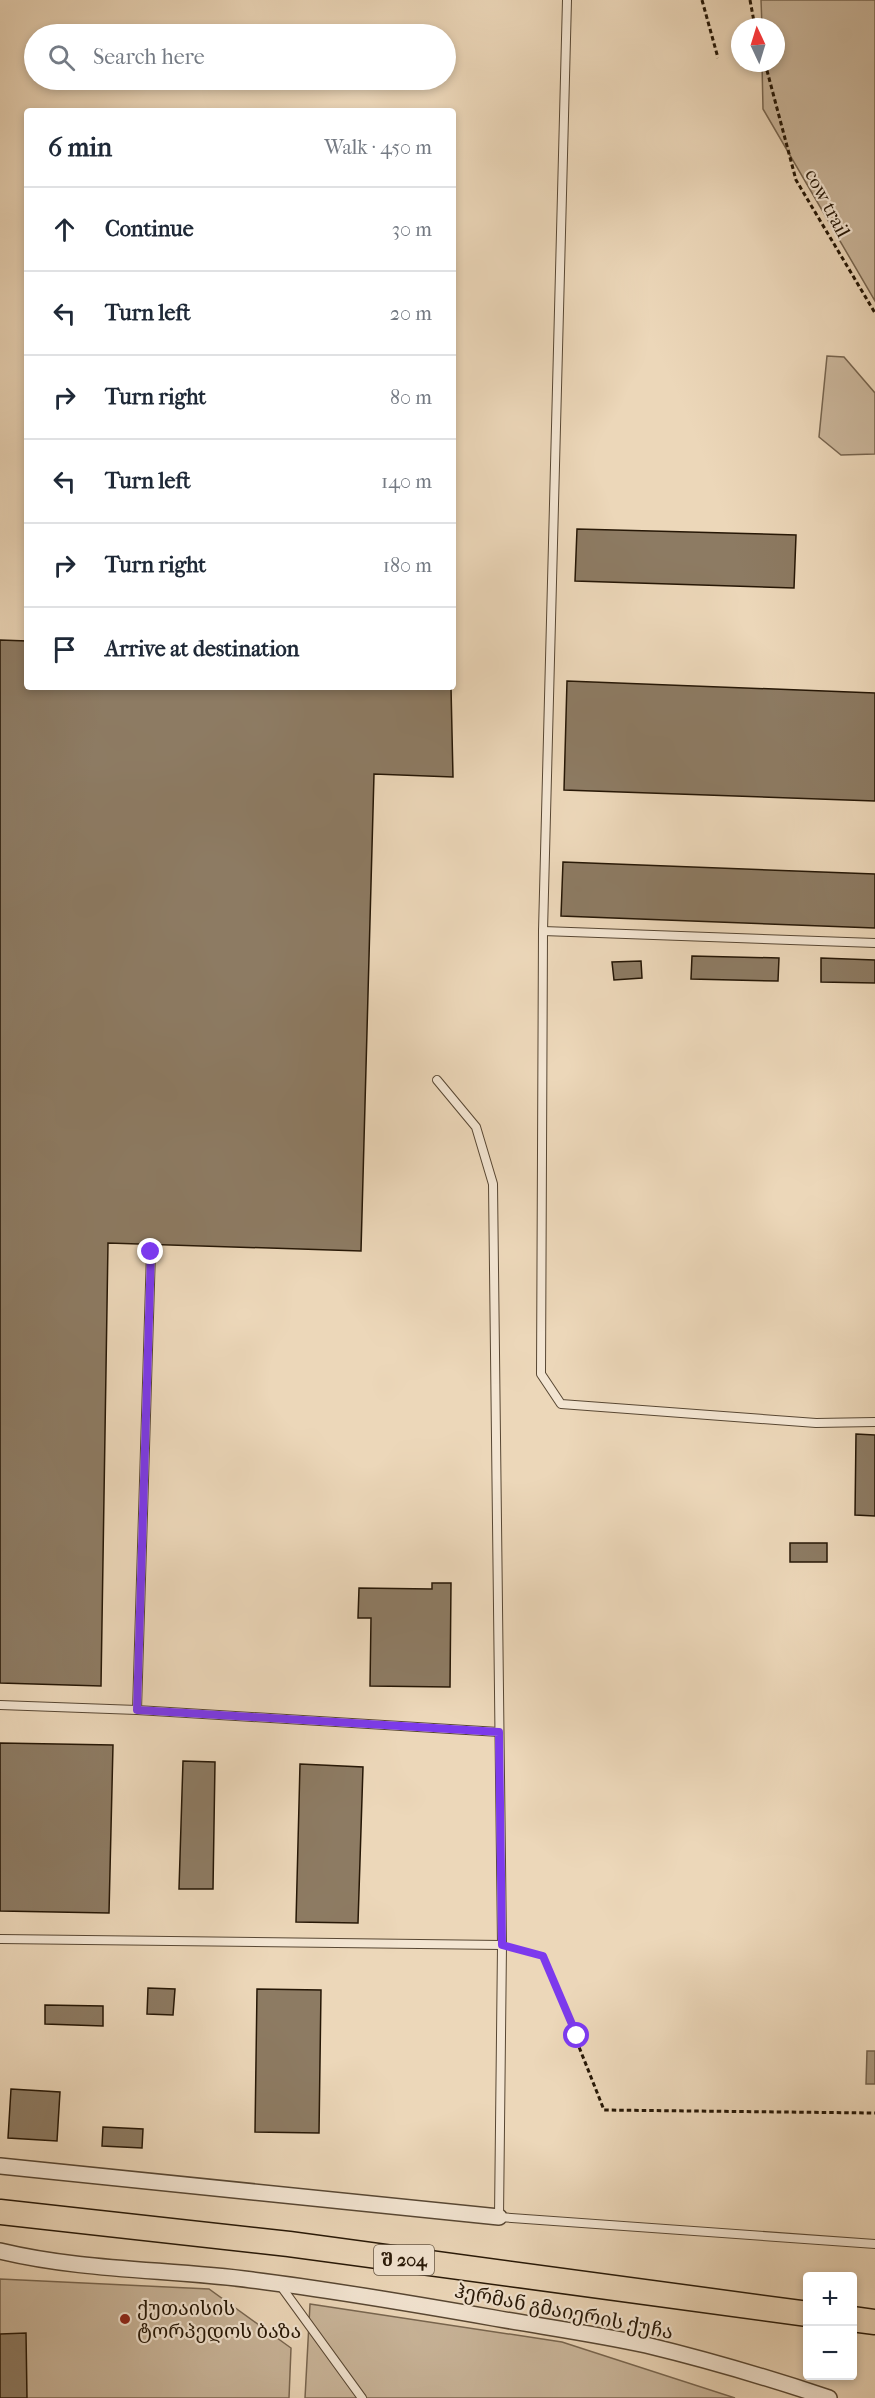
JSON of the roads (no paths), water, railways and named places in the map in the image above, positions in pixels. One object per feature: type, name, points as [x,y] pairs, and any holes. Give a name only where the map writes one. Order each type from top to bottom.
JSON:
[{"type":"main road","name":"შ 204","points":[[0,2212],[289,2244],[803,2313]]},
{"type":"main road","points":[[857,2320],[875,2322]]},
{"type":"street","points":[[0,2166],[499,2217]]},
{"type":"street","name":"ჰერმან გმაიერის ქუჩა","points":[[0,2251],[33,2259],[107,2269],[195,2273],[279,2283],[646,2345],[830,2398]]},
{"type":"lane","points":[[567,0],[543,931],[542,1374],[561,1404],[816,1423],[875,1422]]},
{"type":"lane","points":[[543,931],[875,943]]},
{"type":"lane","points":[[437,1080],[476,1127],[493,1184],[502,1945],[499,2217],[875,2244]]},
{"type":"lane","points":[[137,1710],[151,1252]]},
{"type":"lane","points":[[0,1705],[137,1710],[499,1732]]},
{"type":"lane","points":[[0,1939],[502,1945]]},
{"type":"lane","points":[[279,2283],[362,2398]]},
{"type":"place","name":"ქუთაისის ტორპედოს ბაზა","points":[[125,2319]]}]
